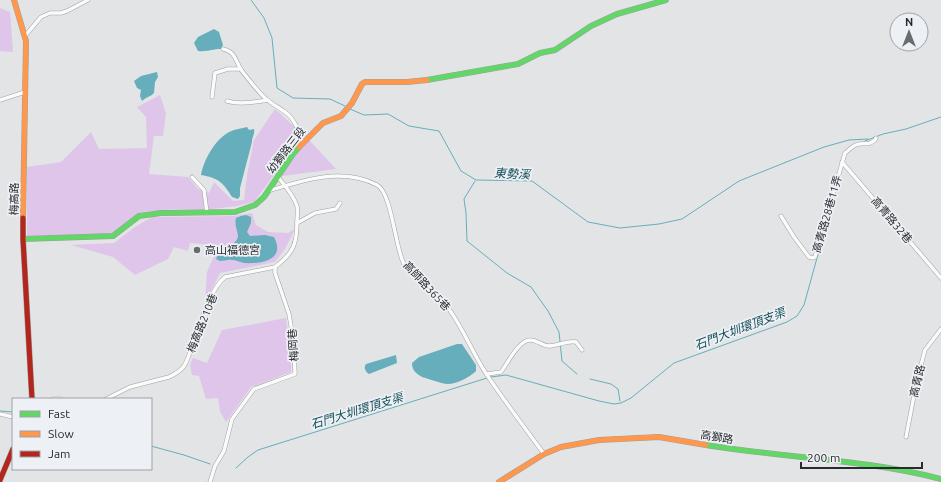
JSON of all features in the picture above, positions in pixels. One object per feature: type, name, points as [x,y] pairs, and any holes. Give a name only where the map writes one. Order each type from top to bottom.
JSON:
[{"type":"street","name":"梅高路","points":[[14,0],[26,36],[23,239],[32,398]]},
{"type":"street","points":[[26,36],[41,17],[50,13],[61,13],[68,11],[88,0]]},
{"type":"street","name":"幼獅路三段","points":[[23,239],[113,236],[139,216],[161,213],[235,212],[255,205],[264,197],[293,154],[323,123],[341,116],[352,103],[354,96],[365,82],[407,82],[447,77],[489,68],[518,64],[540,53],[555,50],[591,26],[617,14],[666,0]]},
{"type":"street","points":[[223,49],[231,51],[241,69],[268,100],[286,112],[297,126],[303,143]]},
{"type":"street","points":[[212,97],[215,73],[228,69],[241,69]]},
{"type":"street","points":[[0,100],[25,92]]},
{"type":"street","points":[[227,101],[256,102],[268,100]]},
{"type":"street","name":"高青路28巷11弄","points":[[781,216],[809,257],[815,257],[845,153],[851,147],[859,144],[870,144],[876,140],[876,138]]},
{"type":"street","name":"高青路32巷","points":[[842,162],[941,278]]},
{"type":"street","points":[[275,267],[282,262],[296,242],[297,222],[297,207],[291,193],[278,176]]},
{"type":"street","name":"高師路365巷","points":[[267,191],[302,180],[344,176],[378,185],[382,190],[390,208],[398,250],[405,266],[447,307],[456,319],[487,374],[544,454]]},
{"type":"street","points":[[192,177],[204,190],[208,213]]},
{"type":"street","points":[[297,222],[315,213],[336,209],[340,203]]},
{"type":"street","name":"梅高路210巷","points":[[108,398],[130,387],[170,377],[176,374],[184,367],[204,313],[218,283],[225,277],[275,267]]},
{"type":"street","name":"梅岡巷","points":[[210,482],[215,466],[224,451],[232,419],[254,389],[295,374],[294,344],[291,321],[275,273],[275,267]]},
{"type":"street","name":"高青路","points":[[906,438],[917,380],[925,350],[941,329]]},
{"type":"street","points":[[487,374],[501,372],[516,350],[527,340],[548,346],[572,341],[576,342],[582,350]]},
{"type":"street","points":[[0,414],[12,417]]},
{"type":"street","name":"高獅路","points":[[498,482],[504,480],[544,454],[561,447],[599,440],[659,437],[743,451],[822,459],[914,472],[941,479]]},
{"type":"street","points":[[0,480],[12,451]]},
{"type":"shaded area","points":[[0,8],[10,12],[13,52],[0,51]]},
{"type":"shaded area","points":[[160,95],[166,113],[163,136],[154,136],[149,174],[188,177],[198,189],[209,193],[214,182],[233,201],[244,200],[254,140],[275,109],[311,142],[336,169],[283,176],[277,171],[254,202],[237,206],[205,210],[173,209],[142,212],[111,234],[27,236],[27,167],[61,162],[91,132],[99,149],[147,148],[146,117],[137,107]]},
{"type":"shaded area","points":[[252,213],[256,225],[268,232],[288,233],[295,229],[285,249],[275,262],[220,273],[205,303],[207,272],[214,256],[211,247],[190,243],[188,251],[174,247],[168,259],[135,275],[113,257],[71,245],[114,243],[135,227],[152,217],[234,216]]},
{"type":"shaded area","points":[[286,318],[291,358],[291,372],[251,387],[226,422],[220,412],[218,398],[206,399],[199,376],[192,375],[190,365],[193,358],[207,363],[222,330]]},
{"type":"water","points":[[214,29],[219,32],[223,45],[221,49],[198,51],[194,43],[198,37]]},
{"type":"water","points":[[157,72],[158,77],[155,82],[154,93],[142,101],[140,96],[141,90],[137,88],[134,81],[141,76]]},
{"type":"water","points":[[247,127],[249,130],[254,129],[254,132],[240,188],[240,196],[238,199],[232,197],[223,184],[216,179],[201,175],[208,155],[217,142],[222,137],[234,130]]},
{"type":"water","points":[[246,215],[251,217],[251,223],[247,232],[250,236],[265,235],[274,237],[277,245],[275,256],[258,263],[244,263],[230,260],[220,261],[216,259],[221,252],[237,240],[238,237],[235,223],[236,218]]},
{"type":"water","points":[[457,344],[462,344],[476,365],[476,371],[470,376],[452,384],[446,384],[420,376],[414,371],[412,363],[419,357]]},
{"type":"water","points":[[396,355],[397,363],[369,374],[365,370],[366,364]]},
{"type":"waterway","name":"東勢溪","points":[[251,0],[264,18],[272,38],[277,88],[293,98],[330,99],[345,106]]},
{"type":"waterway","name":"東勢溪","points":[[350,109],[364,115],[388,114],[409,126],[439,131],[461,171],[476,180],[532,181],[588,222],[620,228],[659,224],[682,219],[739,181],[824,147],[849,140],[868,139]]},
{"type":"waterway","name":"石門大圳環頂支渠","points":[[865,141],[883,134],[906,129],[941,117]]},
{"type":"waterway","name":"石門大圳環頂支渠","points":[[475,181],[464,199],[467,241],[507,273],[531,287],[548,311],[559,332],[562,361],[577,374]]},
{"type":"waterway","name":"石門大圳環頂支渠","points":[[491,377],[506,375],[599,401],[614,404],[621,403],[631,398],[674,363],[787,322],[797,316],[804,305],[830,211]]},
{"type":"waterway","name":"石門大圳環頂支渠","points":[[236,468],[258,450],[487,378]]},
{"type":"waterway","name":"石門大圳環頂支渠","points":[[590,379],[611,384],[618,389],[620,401]]},
{"type":"waterway","name":"石門大圳環頂支渠","points":[[0,411],[12,412]]},
{"type":"waterway","name":"石門大圳環頂支渠","points":[[152,446],[210,464]]},
{"type":"traffic: fast","points":[[427,80],[518,64],[540,53],[555,50],[591,26],[617,14],[666,0]]},
{"type":"traffic: fast","points":[[23,239],[113,236],[139,216],[161,213],[235,212],[255,205],[264,197],[299,147]]},
{"type":"traffic: fast","points":[[706,445],[883,467],[941,479]]},
{"type":"traffic: slow","points":[[14,0],[26,41],[23,218]]},
{"type":"traffic: slow","points":[[299,147],[323,123],[341,116],[352,103],[362,84],[365,82],[407,82],[427,80]]},
{"type":"traffic: slow","points":[[499,482],[544,454],[561,447],[599,440],[659,437],[706,445]]},
{"type":"traffic: jam","points":[[23,218],[32,398]]},
{"type":"traffic: jam","points":[[0,480],[12,451]]},
{"type":"place","name":"高山福德宮","points":[[197,250]]}]
